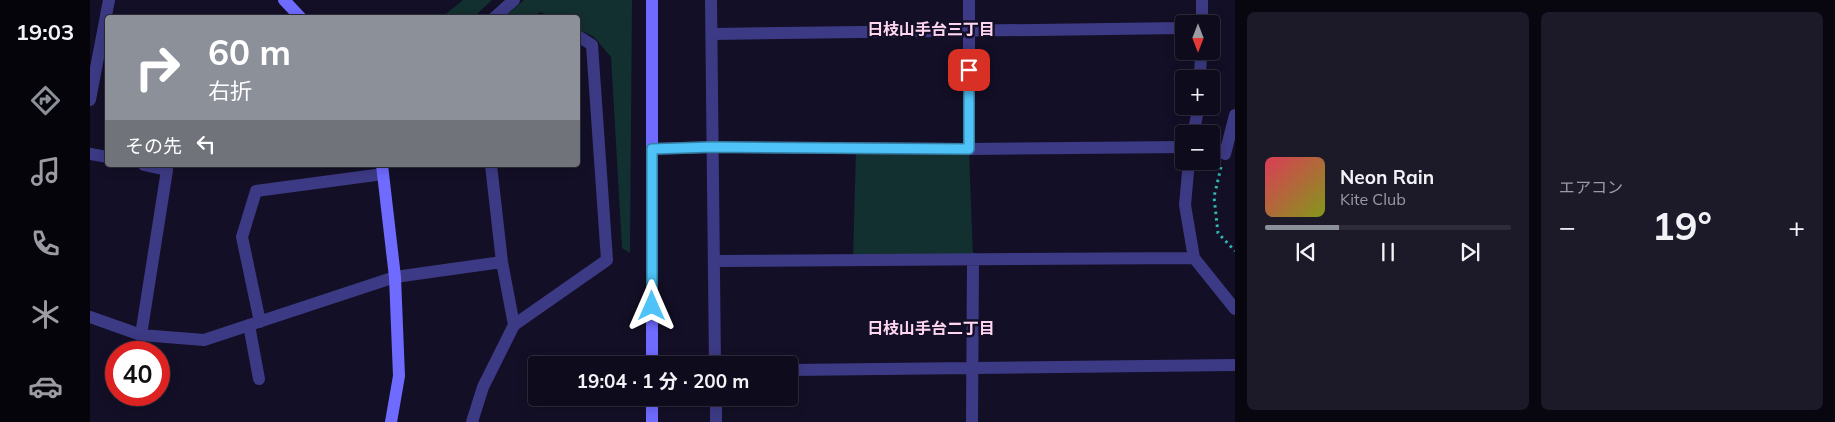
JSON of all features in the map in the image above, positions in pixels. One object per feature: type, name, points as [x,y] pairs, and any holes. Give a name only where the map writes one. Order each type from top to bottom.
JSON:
[{"type":"street","points":[[105,15],[108,0]]},
{"type":"street","points":[[284,0],[298,15]]},
{"type":"street","points":[[497,15],[514,0]]},
{"type":"street","points":[[652,0],[652,356]]},
{"type":"street","points":[[711,0],[715,356]]},
{"type":"street","points":[[969,0],[969,149]]},
{"type":"street","points":[[1202,0],[1202,15]]},
{"type":"street","points":[[90,100],[105,17]]},
{"type":"street","points":[[712,34],[1175,28]]},
{"type":"street","points":[[472,422],[483,387],[514,325],[607,260],[592,45],[580,37]]},
{"type":"street","points":[[1224,154],[1235,114]]},
{"type":"street","points":[[652,149],[712,147],[969,149],[1175,147]]},
{"type":"street","points":[[90,154],[105,156]]},
{"type":"street","points":[[141,335],[167,170],[153,167]]},
{"type":"street","points":[[491,167],[502,262],[514,325]]},
{"type":"street","points":[[259,378],[255,323],[242,238],[256,191],[382,170],[395,276],[399,376],[390,422]]},
{"type":"street","points":[[1188,170],[1185,205],[1194,258],[1235,310]]},
{"type":"street","points":[[714,261],[1194,258]]},
{"type":"street","points":[[972,422],[973,259]]},
{"type":"street","points":[[90,317],[141,335],[204,340],[395,276],[502,262]]},
{"type":"street","points":[[798,370],[1235,366]]},
{"type":"street","points":[[652,406],[652,422]]},
{"type":"street","points":[[716,406],[716,422]]},
{"type":"path","points":[[1224,154],[1214,197],[1218,233],[1235,251]]},
{"type":"green space","points":[[463,0],[492,0],[476,15],[444,15]]},
{"type":"green space","points":[[524,0],[632,0],[630,253],[622,248],[611,57],[594,37],[580,30],[580,15],[547,15],[540,12],[536,15],[506,15]]},
{"type":"green space","points":[[856,148],[969,149],[973,259],[853,260]]},
{"type":"district","name":"日枝山手台三丁目","points":[[931,29]]},
{"type":"district","name":"日枝山手台二丁目","points":[[931,328]]},
{"type":"route","points":[[652,306],[652,149],[712,147],[969,149],[969,70]]}]
